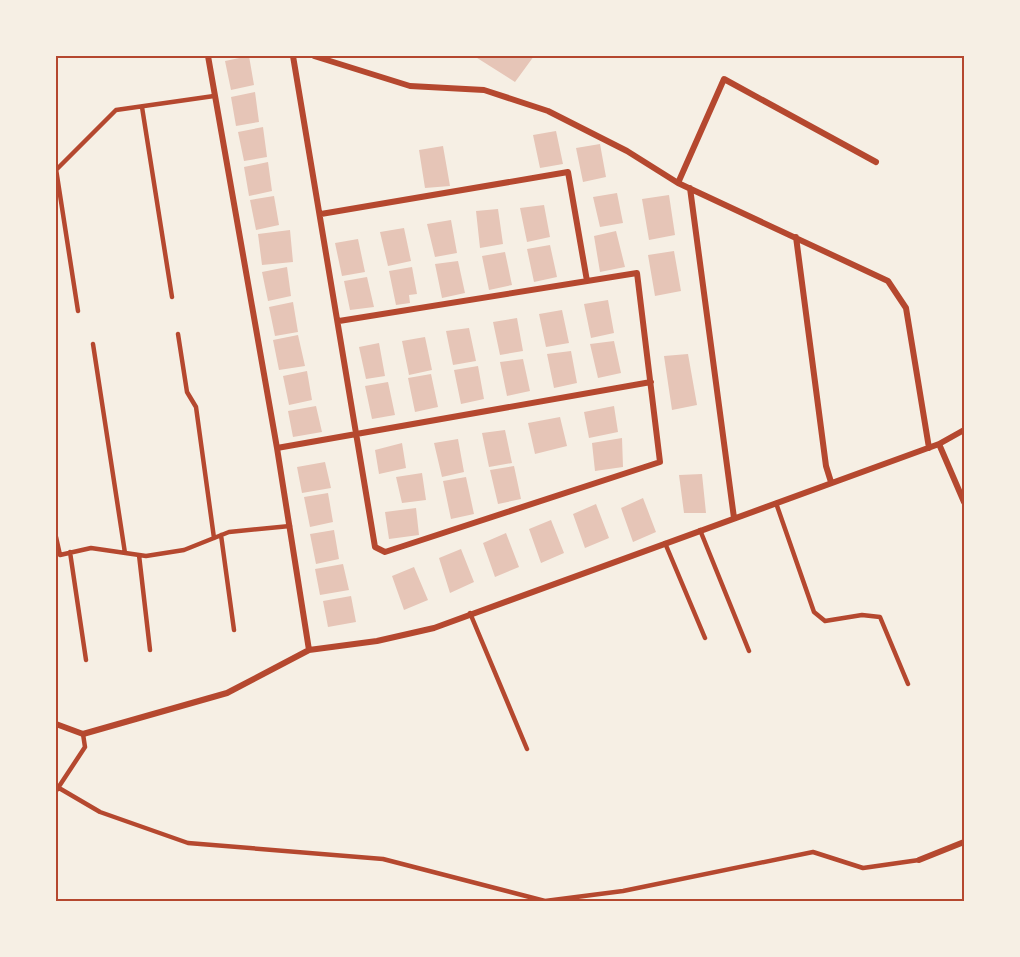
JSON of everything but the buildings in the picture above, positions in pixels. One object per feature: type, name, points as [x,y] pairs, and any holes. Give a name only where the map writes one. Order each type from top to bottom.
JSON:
[{"type":"street","points":[[208,56],[277,448],[309,650]]},
{"type":"street","points":[[293,56],[375,547],[385,552],[660,462],[637,273],[339,321]]},
{"type":"street","points":[[314,56],[410,86],[484,90],[548,111],[627,151],[678,183],[888,281],[906,308],[928,448]]},
{"type":"street","points":[[678,183],[724,79],[876,162]]},
{"type":"street","points":[[321,214],[568,172],[587,281]]},
{"type":"street","points":[[690,188],[734,518]]},
{"type":"street","points":[[796,237],[826,466],[831,482]]},
{"type":"street","points":[[277,448],[357,432],[651,382]]},
{"type":"street","points":[[56,724],[83,734],[227,693],[309,650],[434,628],[939,444],[964,429]]},
{"type":"street","points":[[939,444],[964,502]]},
{"type":"street","points":[[919,860],[964,842]]},
{"type":"lane","points":[[78,311],[56,170],[116,110],[214,96]]},
{"type":"lane","points":[[142,106],[172,297]]},
{"type":"lane","points":[[178,334],[187,392],[196,406],[214,538]]},
{"type":"lane","points":[[93,344],[125,553]]},
{"type":"lane","points":[[776,503],[814,612],[825,621],[861,615],[880,617],[908,684]]},
{"type":"lane","points":[[56,537],[60,555],[91,548],[139,555],[184,550],[221,535],[290,526]]},
{"type":"lane","points":[[700,530],[749,651]]},
{"type":"lane","points":[[221,535],[234,630]]},
{"type":"lane","points":[[665,543],[705,638]]},
{"type":"lane","points":[[70,552],[86,660]]},
{"type":"lane","points":[[139,555],[150,650]]},
{"type":"lane","points":[[471,613],[527,749]]},
{"type":"lane","points":[[83,734],[85,747],[57,789],[100,812],[188,843],[383,859],[545,901],[623,891],[813,852],[863,868],[919,860]]}]
